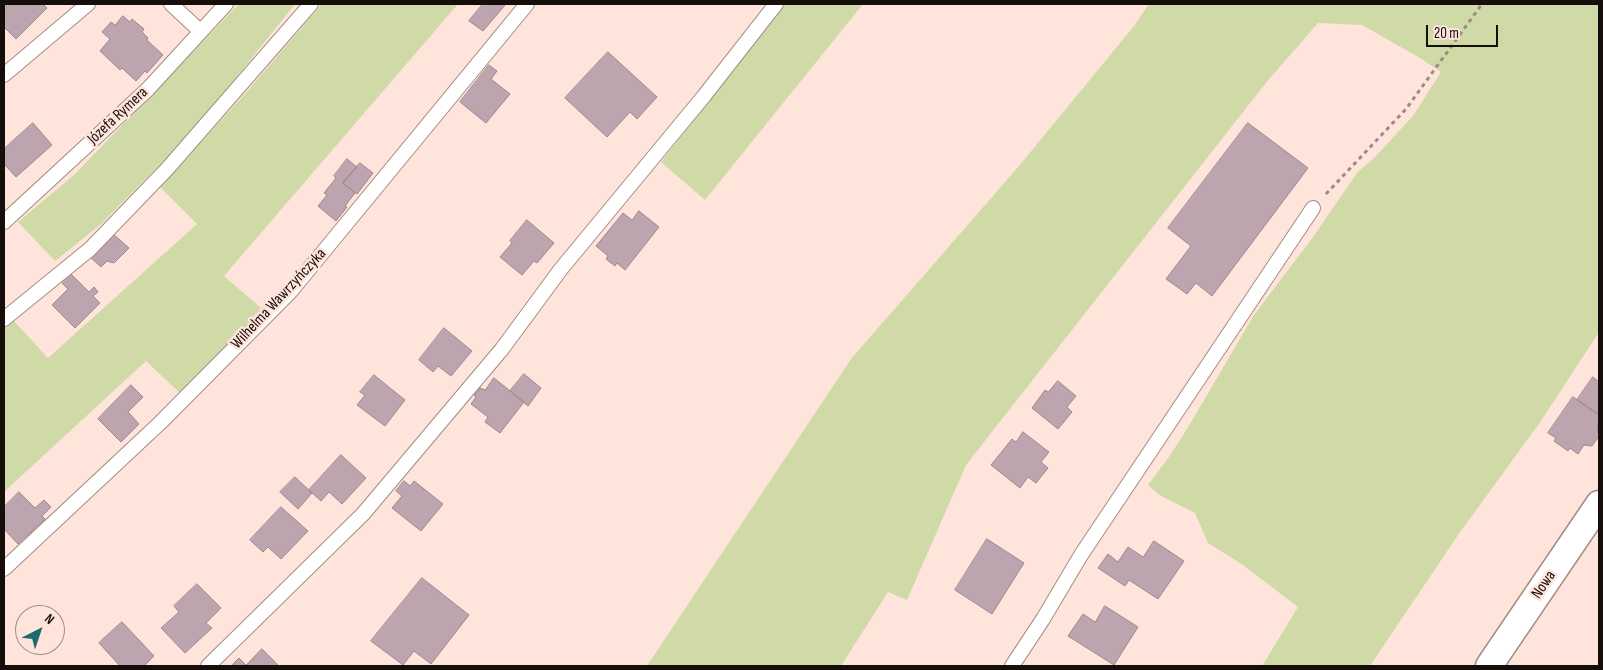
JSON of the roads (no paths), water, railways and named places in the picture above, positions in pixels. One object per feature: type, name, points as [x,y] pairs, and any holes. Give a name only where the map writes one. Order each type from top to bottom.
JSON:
[{"type":"street","name":"Nowa","points":[[1489,666],[1599,504]]},
{"type":"lane","points":[[4,75],[88,4]]},
{"type":"lane","points":[[171,4],[200,31]]},
{"type":"lane","name":"Józefa Rymera","points":[[4,222],[148,88],[226,4]]},
{"type":"lane","points":[[4,319],[90,249],[168,168],[311,4]]},
{"type":"lane","name":"Wilhelma Wawrzyńczyka","points":[[4,568],[161,422],[291,291],[527,4]]},
{"type":"lane","points":[[208,666],[363,514],[502,349],[561,269],[704,96],[776,4]]},
{"type":"lane","points":[[1012,666],[1081,555],[1314,208]]}]
